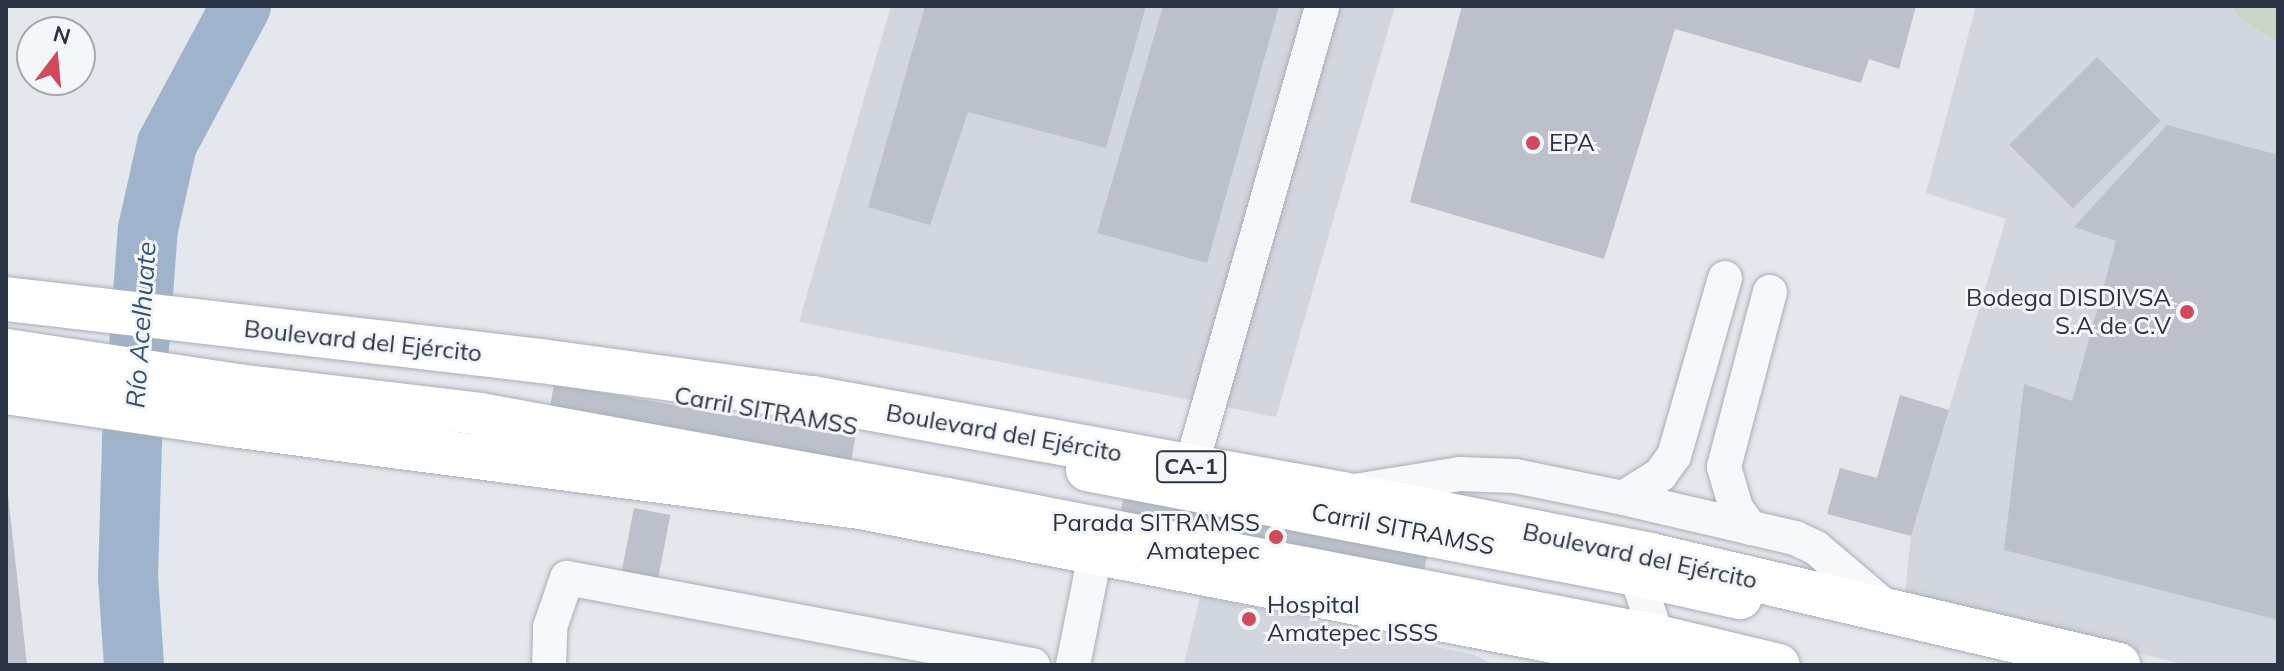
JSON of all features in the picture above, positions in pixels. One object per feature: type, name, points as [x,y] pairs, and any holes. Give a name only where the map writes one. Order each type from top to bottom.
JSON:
[{"type":"highway","name":"Boulevard del Ejército","points":[[15,332],[242,372],[860,507],[1663,657]]},
{"type":"highway","name":"Boulevard del Ejército","points":[[15,332],[242,372],[541,361],[812,398],[1343,494],[1630,563],[1893,613],[2118,665]]},
{"type":"highway","points":[[1486,626],[1536,665]]},
{"type":"main road","name":"Carril SITRAMSS","points":[[242,372],[609,383],[1630,563],[2034,665]]},
{"type":"main road","points":[[242,372],[948,499],[1663,657],[1779,665]]},
{"type":"street","points":[[1191,467],[1322,6]]},
{"type":"street","points":[[1623,498],[1660,475],[1674,456],[1725,278]]},
{"type":"street","points":[[1750,528],[1736,508],[1724,467],[1770,292]]},
{"type":"street","points":[[1343,494],[1460,474],[1515,476],[1623,498],[1795,538],[1816,548],[1893,613]]},
{"type":"street","points":[[1073,665],[1096,550]]},
{"type":"street","points":[[1630,563],[1663,657]]},
{"type":"street","points":[[549,665],[550,627],[567,578],[1033,665]]},
{"type":"shaded area","points":[[891,6],[1395,6],[1276,417],[799,322]]},
{"type":"shaded area","points":[[1976,6],[2231,6],[2243,20],[2278,42],[2278,665],[2186,665],[1905,594],[1911,536],[2006,219],[1926,193]]},
{"type":"shaded area","name":"Hospital Amatepec ISSS","points":[[1200,596],[1475,655],[1494,665],[1184,665]]},
{"type":"green space","points":[[2231,6],[2278,6],[2278,42],[2243,20]]},
{"type":"building","points":[[925,6],[1146,6],[1106,148],[968,112],[930,225],[868,207]]},
{"type":"building","points":[[1163,6],[1279,6],[1207,263],[1097,233]]},
{"type":"building","name":"EPA","points":[[1462,6],[1916,6],[1899,69],[1869,59],[1861,83],[1675,29],[1604,259],[1410,202]]},
{"type":"building","points":[[2097,57],[2161,121],[2073,208],[2009,145]]},
{"type":"building","name":"Bodega DISDIVSA S.A de C.V","points":[[2167,125],[2278,155],[2278,620],[2004,550],[2024,384],[2072,401],[2116,241],[2074,227]]},
{"type":"building","points":[[554,384],[855,437],[850,465],[549,412]]},
{"type":"building","points":[[1900,395],[1949,410],[1911,536],[1827,514],[1840,468],[1877,478]]},
{"type":"building","name":"Parada SITRAMSS Amatepec","points":[[1125,491],[1427,555],[1421,585],[1119,520]]},
{"type":"building","points":[[8,495],[27,665],[6,665]]},
{"type":"building","points":[[634,508],[670,515],[656,590],[619,583]]},
{"type":"waterway","name":"Río Acelhuate","points":[[134,665],[128,578],[132,440],[148,229],[167,144],[241,6]]},
{"type":"place","name":"EPA","points":[[1533,143]]},
{"type":"place","name":"Bodega DISDIVSA S.A de C.V","points":[[2187,312]]},
{"type":"place","name":"Parada SITRAMSS Amatepec","points":[[1276,537]]},
{"type":"place","name":"Hospital Amatepec ISSS","points":[[1249,619]]}]
